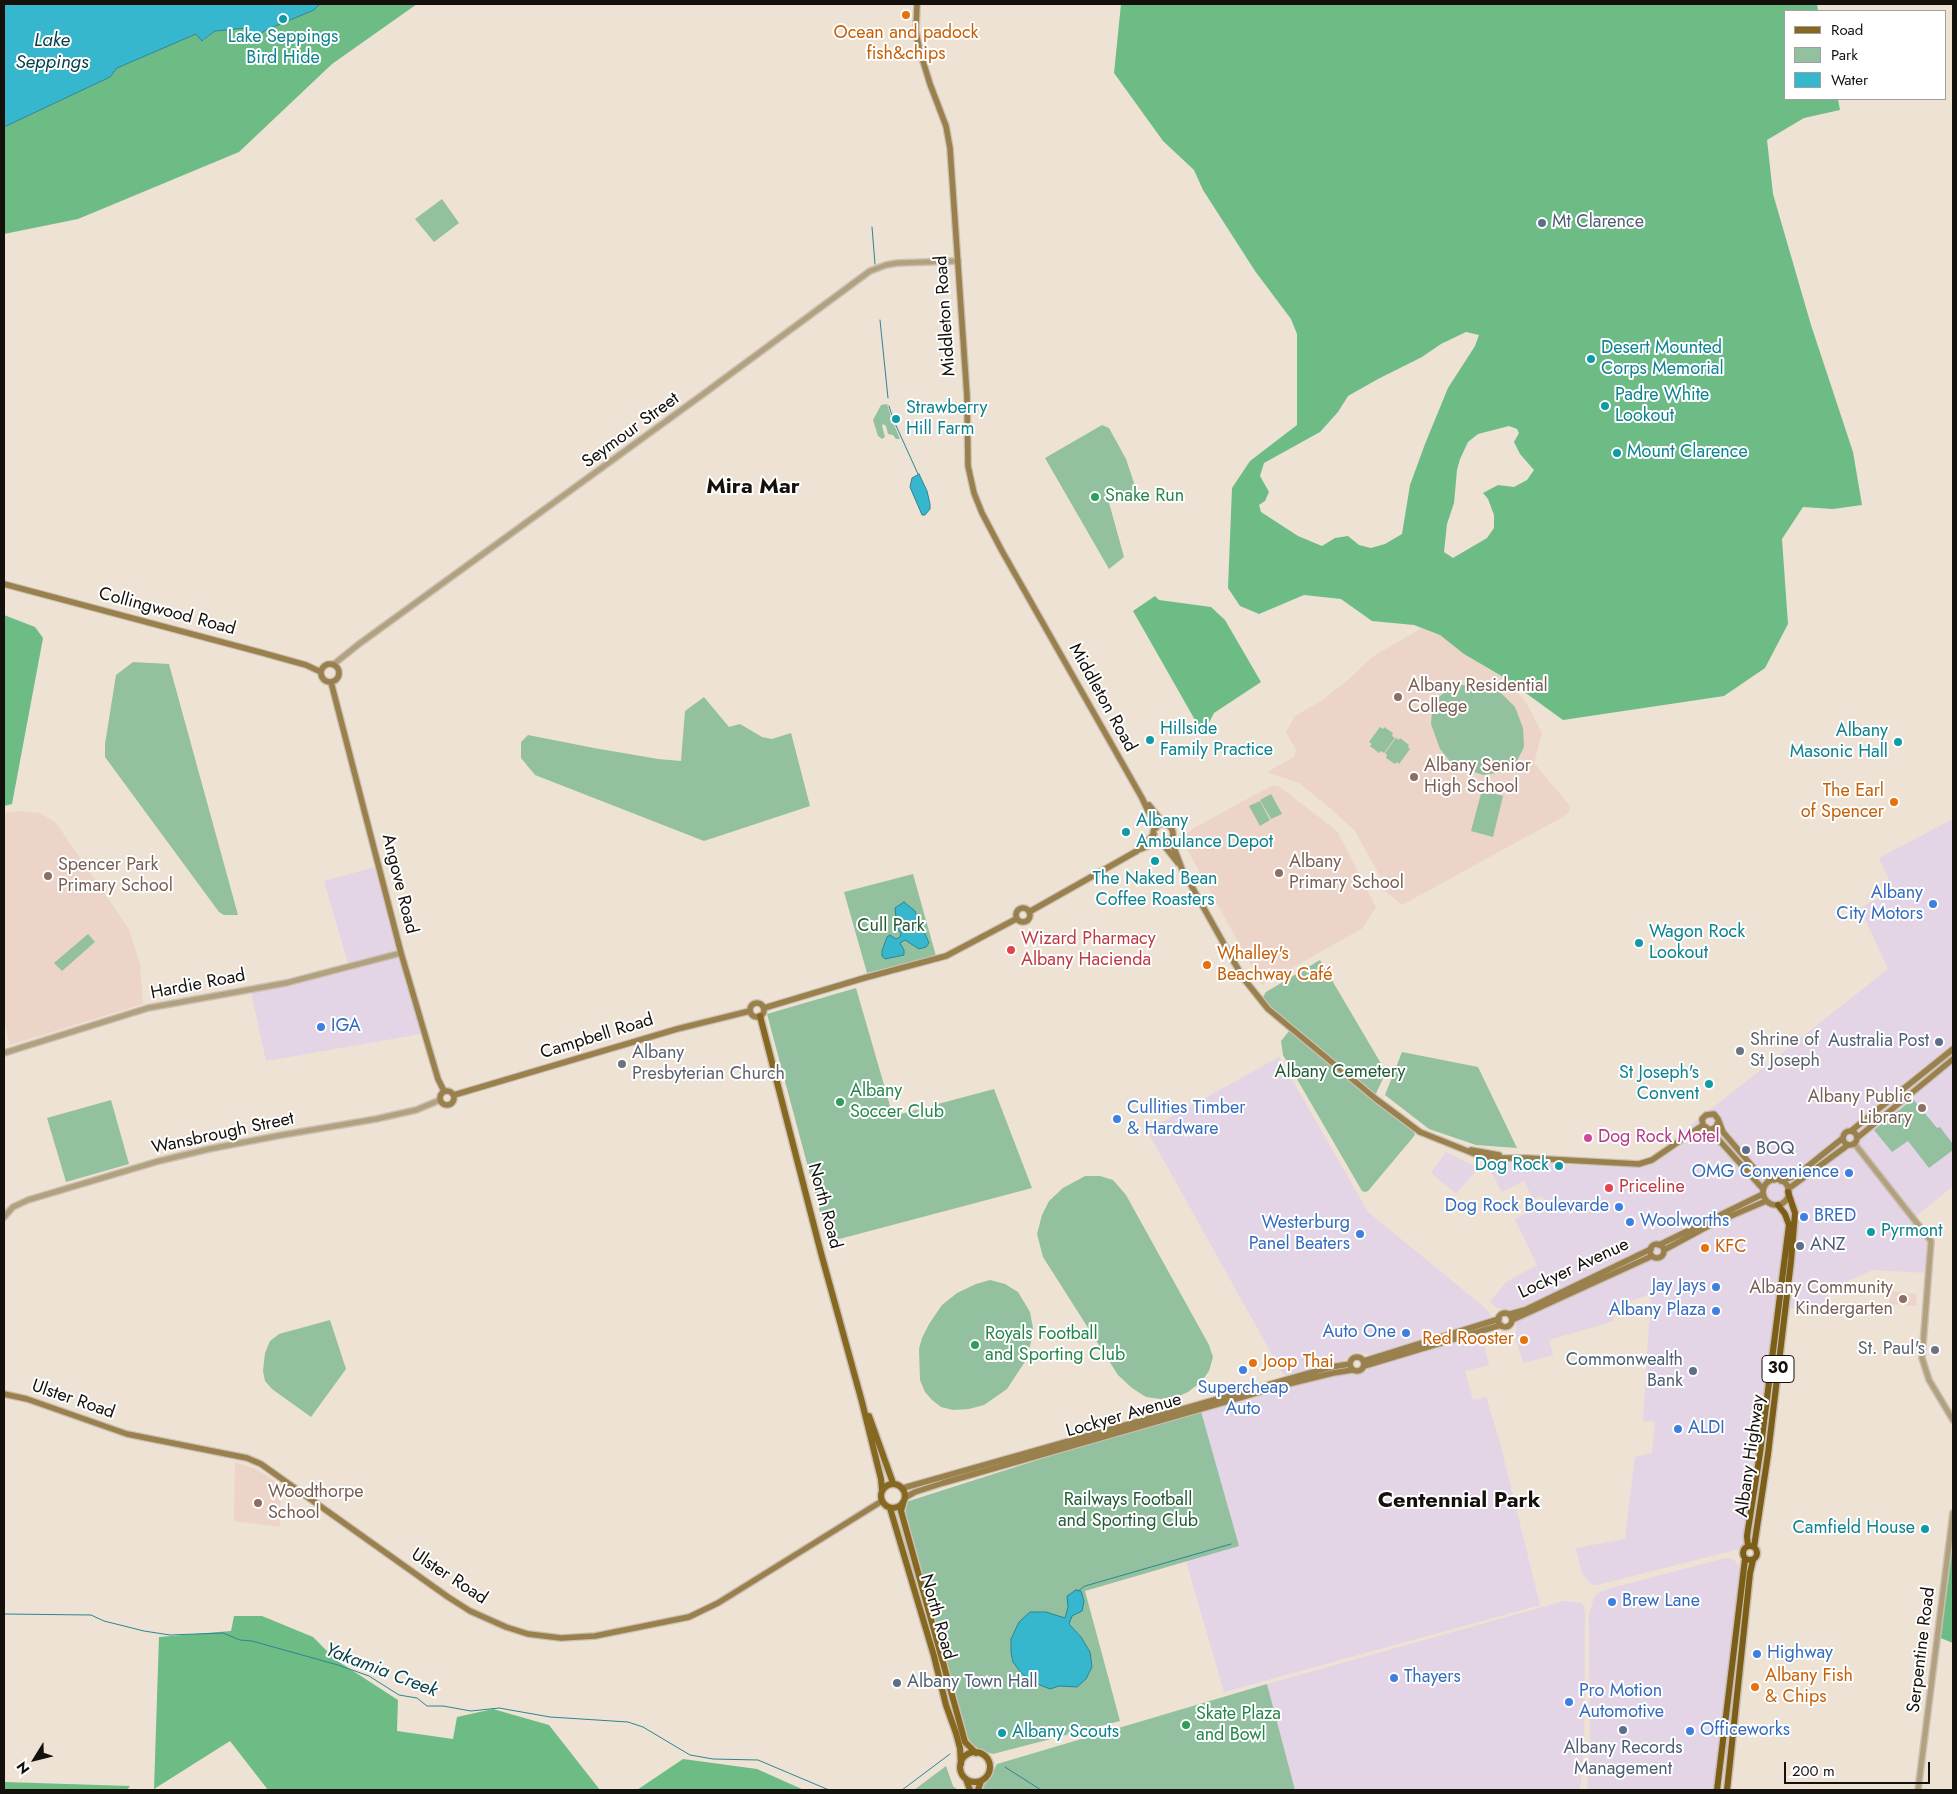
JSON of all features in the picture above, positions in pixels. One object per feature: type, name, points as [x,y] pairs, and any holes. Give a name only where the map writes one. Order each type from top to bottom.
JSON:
[{"type":"highway","name":"Albany Highway","points":[[1751,1547],[1748,1536],[1779,1364],[1795,1213],[1788,1191]]},
{"type":"highway","name":"Albany Highway","points":[[1764,1453],[1771,1364],[1789,1225],[1785,1214],[1778,1205]]},
{"type":"highway","points":[[1771,1364],[1779,1364]]},
{"type":"highway","name":"30","points":[[1718,1790],[1743,1614],[1750,1573],[1758,1554],[1751,1547],[1743,1552],[1745,1559],[1743,1614],[1727,1790]]},
{"type":"highway","points":[[1745,1559],[1754,1560]]},
{"type":"main road","name":"Middleton Road","points":[[917,4],[916,31],[919,48],[946,126],[948,141],[967,396],[968,466],[974,493],[1002,551],[1142,798],[1155,831]]},
{"type":"main road","name":"Collingwood Road","points":[[4,584],[263,653],[306,665],[321,672]]},
{"type":"main road","points":[[334,664],[339,670],[339,676],[331,682],[326,681],[322,677],[321,672],[324,666],[334,664]]},
{"type":"main road","name":"Angove Road","points":[[331,682],[401,953],[435,1071],[444,1091]]},
{"type":"main road","name":"Middleton Road","points":[[1142,798],[1164,824]]},
{"type":"main road","points":[[1137,850],[1164,824],[1172,829],[1173,835],[1171,840],[1182,869],[1242,974],[1268,1008],[1376,1099],[1420,1132],[1485,1158],[1508,1157],[1647,1163],[1703,1125],[1704,1116],[1708,1114],[1716,1116],[1723,1132],[1759,1173],[1781,1181],[1797,1175],[1843,1138],[1846,1133],[1851,1131],[1953,1048]]},
{"type":"main road","points":[[1155,831],[1160,843],[1182,869]]},
{"type":"main road","points":[[1029,912],[1137,850],[1171,840]]},
{"type":"main road","points":[[1016,919],[1016,912],[1020,909],[1025,909],[1029,912]]},
{"type":"main road","points":[[1016,919],[1020,922],[1025,922],[1030,917],[1029,912]]},
{"type":"main road","points":[[764,1008],[946,956],[1016,919]]},
{"type":"main road","points":[[755,1003],[761,1004],[764,1008],[760,1016],[752,1016],[751,1006],[755,1003]]},
{"type":"main road","name":"Campbell Road","points":[[454,1095],[677,1029],[750,1011]]},
{"type":"main road","name":"North Road","points":[[760,1016],[882,1479],[882,1490]]},
{"type":"main road","points":[[1703,1125],[1710,1130],[1771,1205],[1778,1205],[1786,1200],[1788,1191],[1853,1142],[1953,1059]]},
{"type":"main road","points":[[448,1090],[454,1095],[453,1101],[448,1105],[443,1104],[440,1100],[440,1094],[444,1091],[448,1090]]},
{"type":"main road","points":[[1710,1130],[1716,1127],[1718,1122]]},
{"type":"main road","points":[[1851,1131],[1855,1133],[1853,1142]]},
{"type":"main road","points":[[1843,1138],[1844,1142],[1853,1142]]},
{"type":"main road","points":[[1661,1248],[1660,1257],[1655,1258],[1651,1252],[1654,1246],[1661,1248],[1712,1224],[1764,1195],[1769,1181],[1774,1180]]},
{"type":"main road","points":[[1781,1181],[1788,1191]]},
{"type":"main road","name":"Lockyer Avenue","points":[[1511,1317],[1651,1252]]},
{"type":"main road","points":[[1364,1363],[1360,1357],[1355,1357],[1351,1367],[1358,1372],[1364,1363],[1500,1322],[1508,1326],[1511,1317],[1503,1313],[1500,1322]]},
{"type":"main road","name":"Lockyer Avenue","points":[[903,1488],[1331,1367],[1351,1367]]},
{"type":"main road","name":"Lockyer Avenue","points":[[905,1501],[915,1492],[943,1483],[1351,1367]]},
{"type":"main road","name":"Ulster Road","points":[[4,1394],[27,1399],[102,1427],[127,1434],[247,1458],[261,1464],[448,1597],[470,1611],[506,1627],[528,1634],[561,1638],[595,1636],[689,1617],[718,1603],[882,1501]]},
{"type":"main road","name":"North Road","points":[[862,1402],[893,1483]]},
{"type":"main road","points":[[893,1483],[903,1488],[905,1501],[898,1507],[890,1508],[882,1501],[882,1490],[887,1485],[893,1483]]},
{"type":"main road","name":"North Road","points":[[905,1501],[901,1511],[965,1742],[976,1752]]},
{"type":"main road","name":"North Road","points":[[890,1508],[960,1748],[961,1764]]},
{"type":"main road","points":[[970,1790],[962,1773],[961,1764],[966,1756],[976,1752],[985,1756],[990,1764],[988,1774],[978,1790]]},
{"type":"main road","points":[[966,1779],[972,1782],[982,1781]]},
{"type":"street","name":"Seymour Street","points":[[334,664],[870,271],[897,263],[958,261]]},
{"type":"street","name":"Hardie Road","points":[[4,1054],[148,1008],[286,983],[401,953]]},
{"type":"street","name":"Wansbrough Street","points":[[4,1217],[13,1207],[28,1200],[159,1161],[273,1136],[376,1119],[416,1110],[440,1100]]},
{"type":"street","points":[[1853,1142],[1930,1241],[1922,1358],[1929,1380],[1953,1420]]},
{"type":"street","name":"Serpentine Road","points":[[1918,1790],[1953,1513]]},
{"type":"shaded area","name":"Albany Senior High School","points":[[1422,628],[1440,635],[1464,654],[1505,678],[1527,704],[1542,733],[1534,763],[1570,806],[1568,814],[1402,905],[1384,890],[1381,878],[1355,831],[1299,783],[1267,772],[1294,757],[1296,750],[1286,732],[1295,716],[1321,701],[1348,680],[1372,657]]},
{"type":"shaded area","name":"Albany Primary School","points":[[1271,786],[1281,788],[1337,831],[1376,907],[1363,928],[1262,985],[1181,838],[1194,828]]},
{"type":"shaded area","name":"Spencer Park Primary School","points":[[21,811],[40,813],[56,823],[129,929],[140,964],[143,1004],[10,1045],[4,1020],[4,813]]},
{"type":"shaded area","points":[[1953,819],[1953,1186],[1914,1218],[1931,1241],[1928,1273],[1873,1270],[1831,1288],[1818,1314],[1783,1306],[1743,1548],[1597,1585],[1591,1584],[1582,1573],[1576,1548],[1625,1539],[1635,1457],[1652,1453],[1655,1422],[1643,1421],[1651,1294],[1610,1308],[1614,1321],[1549,1340],[1553,1355],[1523,1363],[1516,1339],[1516,1316],[1513,1311],[1497,1308],[1490,1302],[1506,1282],[1537,1265],[1515,1219],[1547,1203],[1542,1196],[1533,1199],[1524,1181],[1502,1192],[1489,1168],[1489,1162],[1492,1160],[1563,1165],[1638,1167],[1888,969],[1860,908],[1894,890],[1879,858]]},
{"type":"shaded area","points":[[379,866],[426,1033],[266,1061],[250,987],[350,970],[324,881]]},
{"type":"shaded area","points":[[1279,1057],[1368,1212],[1484,1307],[1490,1314],[1489,1319],[1372,1355],[1359,1352],[1350,1354],[1344,1361],[1292,1377],[1287,1377],[1283,1374],[1149,1134],[1155,1126]]},
{"type":"shaded area","points":[[1446,1152],[1474,1166],[1477,1170],[1456,1193],[1431,1173]]},
{"type":"shaded area","name":"Albany Community Kindergarten","points":[[1889,1291],[1917,1294],[1916,1306],[1889,1304]]},
{"type":"shaded area","points":[[1482,1335],[1489,1365],[1465,1371],[1473,1400],[1486,1397],[1499,1439],[1540,1605],[1224,1692],[1186,1561],[1201,1412],[1345,1372],[1356,1375],[1362,1373],[1367,1368]]},
{"type":"shaded area","name":"Woodthorpe School","points":[[235,1462],[256,1469],[281,1485],[280,1527],[234,1521]]},
{"type":"shaded area","points":[[1726,1558],[1733,1559],[1738,1564],[1740,1572],[1713,1790],[1587,1790],[1590,1744],[1589,1615],[1594,1597],[1599,1592],[1608,1589]]},
{"type":"shaded area","points":[[1564,1601],[1581,1603],[1584,1606],[1585,1613],[1584,1745],[1580,1790],[1295,1790],[1267,1684]]},
{"type":"green space","points":[[320,4],[417,4],[332,64],[239,152],[78,219],[4,234],[4,127],[110,77],[117,68],[196,34],[203,41],[215,31],[247,27],[249,42],[266,30],[314,10]]},
{"type":"green space","points":[[1121,4],[1817,4],[1818,10],[1784,10],[1784,100],[1838,100],[1840,110],[1804,118],[1767,140],[1773,194],[1811,325],[1853,452],[1862,505],[1833,509],[1803,507],[1782,539],[1788,624],[1765,668],[1724,696],[1563,720],[1505,678],[1464,654],[1440,635],[1414,625],[1372,621],[1341,599],[1304,595],[1259,614],[1240,606],[1228,588],[1232,488],[1250,461],[1297,425],[1297,334],[1291,319],[1255,271],[1203,190],[1194,170],[1163,141],[1114,73]],"holes":[[[1466,332],[1479,335],[1475,346],[1448,388],[1425,444],[1410,485],[1402,534],[1385,544],[1371,548],[1359,545],[1348,536],[1335,538],[1322,546],[1298,536],[1261,512],[1259,505],[1265,501],[1269,492],[1260,476],[1264,463],[1320,432],[1338,412],[1348,396]],[[1509,426],[1517,429],[1519,433],[1514,442],[1520,454],[1534,470],[1527,480],[1514,487],[1498,485],[1483,493],[1488,499],[1494,515],[1494,528],[1487,538],[1453,558],[1444,552],[1447,524],[1454,503],[1457,470],[1468,442],[1478,434]]]},
{"type":"green space","points":[[442,199],[459,223],[434,242],[415,219]]},
{"type":"green space","points":[[887,404],[900,439],[896,439],[893,435],[888,434],[886,426],[883,424],[885,437],[882,439],[878,436],[873,420],[881,405]]},
{"type":"green space","name":"Snake Run","points":[[1102,425],[1109,428],[1126,459],[1138,495],[1108,499],[1124,557],[1109,569],[1045,458]]},
{"type":"green space","points":[[1155,596],[1159,600],[1211,607],[1225,620],[1261,682],[1214,713],[1203,734],[1133,611]]},
{"type":"green space","points":[[4,615],[35,627],[43,638],[12,804],[4,806]]},
{"type":"green space","points":[[133,662],[169,664],[238,915],[224,915],[219,912],[105,757],[105,744],[116,675]]},
{"type":"green space","points":[[1453,685],[1484,685],[1500,692],[1515,707],[1523,728],[1524,747],[1516,763],[1503,772],[1483,775],[1453,765],[1440,749],[1431,724],[1432,711],[1439,697]]},
{"type":"green space","points":[[704,697],[729,727],[740,724],[762,737],[772,739],[791,733],[810,806],[704,841],[535,775],[521,758],[521,742],[528,735],[658,759],[681,761],[685,711]]},
{"type":"green space","points":[[1380,727],[1383,729],[1384,727],[1393,733],[1392,736],[1395,738],[1384,753],[1381,751],[1379,753],[1370,746],[1372,744],[1369,742]]},
{"type":"green space","points":[[1396,738],[1399,740],[1400,738],[1409,745],[1410,749],[1399,764],[1397,762],[1395,764],[1386,758],[1387,755],[1385,753]]},
{"type":"green space","points":[[1482,790],[1503,796],[1493,837],[1471,831]]},
{"type":"green space","points":[[1271,794],[1282,814],[1271,819],[1260,800]]},
{"type":"green space","points":[[1260,801],[1270,820],[1260,826],[1249,806]]},
{"type":"green space","name":"Cull Park","points":[[913,874],[936,956],[867,973],[844,892]]},
{"type":"green space","points":[[88,934],[95,942],[62,971],[54,963]]},
{"type":"green space","name":"Albany Cemetery","points":[[1320,960],[1386,1072],[1373,1100],[1413,1130],[1415,1135],[1368,1191],[1365,1192],[1362,1191],[1283,1055],[1281,1041],[1293,1026],[1270,1007],[1263,997],[1266,992]]},
{"type":"green space","name":"Albany Soccer Club","points":[[856,988],[893,1116],[994,1089],[1032,1188],[828,1242],[767,1014]]},
{"type":"green space","points":[[1402,1052],[1478,1067],[1517,1148],[1476,1145],[1429,1129],[1385,1095]]},
{"type":"green space","points":[[1913,1099],[1937,1128],[1940,1127],[1953,1144],[1953,1150],[1929,1168],[1908,1141],[1892,1152],[1874,1130]]},
{"type":"green space","points":[[111,1100],[129,1164],[66,1182],[47,1118]]},
{"type":"green space","points":[[1085,1176],[1100,1176],[1113,1180],[1126,1195],[1209,1345],[1213,1357],[1209,1371],[1201,1382],[1188,1392],[1177,1397],[1161,1399],[1146,1397],[1132,1388],[1118,1375],[1043,1257],[1037,1234],[1042,1215],[1049,1201],[1063,1188]]},
{"type":"green space","name":"Royals Football and Sporting Club","points":[[990,1280],[1005,1284],[1018,1292],[1030,1312],[1033,1328],[1026,1360],[1007,1389],[984,1405],[969,1409],[953,1410],[941,1407],[925,1392],[920,1380],[919,1349],[922,1338],[942,1305],[957,1293]]},
{"type":"green space","points":[[330,1320],[346,1369],[311,1417],[272,1389],[265,1381],[263,1371],[265,1353],[270,1341],[279,1334]]},
{"type":"green space","name":"Railways Football and Sporting Club","points":[[1200,1408],[1239,1546],[1085,1591],[1120,1721],[993,1754],[976,1749],[967,1740],[906,1519],[906,1502]]},
{"type":"green space","points":[[1949,1546],[1953,1547],[1953,1643],[1938,1637]]},
{"type":"green space","points":[[234,1616],[262,1616],[313,1637],[336,1660],[398,1700],[397,1731],[453,1739],[457,1717],[493,1709],[549,1725],[600,1790],[268,1790],[230,1741],[154,1789],[159,1637],[231,1631]]},
{"type":"green space","points":[[1267,1684],[1295,1790],[983,1790],[997,1764]]},
{"type":"green space","points":[[683,1759],[757,1769],[804,1790],[637,1790]]},
{"type":"green space","points":[[946,1766],[953,1786],[958,1790],[914,1790]]},
{"type":"green space","points":[[4,1782],[130,1786],[127,1790],[4,1790]]},
{"type":"water","name":"Lake Seppings","points":[[4,4],[320,4],[314,10],[266,30],[248,42],[246,28],[215,31],[202,41],[196,34],[117,68],[110,77],[4,127]]},
{"type":"water","points":[[919,474],[927,491],[930,504],[930,509],[925,515],[922,515],[910,487],[912,478]]},
{"type":"water","points":[[904,902],[915,911],[929,943],[926,947],[919,949],[905,940],[900,943],[904,950],[904,955],[885,959],[882,956],[882,951],[887,937],[890,935],[896,939],[901,934],[897,927],[895,908]]},
{"type":"water","points":[[1076,1590],[1081,1591],[1084,1601],[1082,1611],[1072,1616],[1069,1624],[1081,1637],[1090,1652],[1092,1667],[1086,1679],[1077,1687],[1059,1686],[1050,1689],[1035,1683],[1021,1673],[1013,1662],[1011,1639],[1019,1622],[1030,1612],[1046,1612],[1065,1618],[1068,1607],[1067,1596]]},
{"type":"waterway","points":[[872,227],[875,264]]},
{"type":"waterway","points":[[880,320],[888,398]]},
{"type":"waterway","points":[[889,406],[918,474]]},
{"type":"waterway","points":[[1078,1591],[1085,1586],[1231,1544]]},
{"type":"waterway","name":"Yakamia Creek","points":[[4,1614],[91,1615],[104,1621],[170,1635],[223,1633],[240,1640],[252,1641],[338,1665],[369,1676],[399,1695],[417,1698],[427,1706],[443,1706],[471,1711],[499,1708],[550,1717],[628,1722],[643,1727],[690,1755],[713,1759],[758,1760],[829,1790]]},
{"type":"waterway","name":"Yakamia Creek","points":[[902,1790],[950,1754]]},
{"type":"waterway","name":"Yakamia Creek","points":[[1005,1767],[1041,1790]]},
{"type":"place","name":"Ocean and padock fish&chips","points":[[906,15]]},
{"type":"place","name":"Lake Seppings Bird Hide","points":[[283,19]]},
{"type":"place","name":"Mt Clarence","points":[[1542,223]]},
{"type":"place","name":"Desert Mounted Corps Memorial","points":[[1591,359]]},
{"type":"place","name":"Padre White Lookout","points":[[1605,406]]},
{"type":"place","name":"Strawberry Hill Farm","points":[[896,419]]},
{"type":"place","name":"Mount Clarence","points":[[1617,453]]},
{"type":"place","name":"Snake Run","points":[[1095,497]]},
{"type":"place","name":"Albany Residential College","points":[[1398,697]]},
{"type":"place","name":"Hillside Family Practice","points":[[1150,740]]},
{"type":"place","name":"Albany Masonic Hall","points":[[1898,742]]},
{"type":"place","name":"Albany Senior High School","points":[[1414,777]]},
{"type":"place","name":"The Earl of Spencer","points":[[1894,802]]},
{"type":"place","name":"Albany Ambulance Depot","points":[[1126,832]]},
{"type":"place","name":"The Naked Bean Coffee Roasters","points":[[1155,861]]},
{"type":"place","name":"Albany Primary School","points":[[1279,873]]},
{"type":"place","name":"Spencer Park Primary School","points":[[48,876]]},
{"type":"place","name":"Albany City Motors","points":[[1933,904]]},
{"type":"place","name":"Wagon Rock Lookout","points":[[1639,943]]},
{"type":"place","name":"Wizard Pharmacy Albany Hacienda","points":[[1011,950]]},
{"type":"place","name":"Whalley's Beachway Café","points":[[1207,965]]},
{"type":"place","name":"IGA","points":[[321,1027]]},
{"type":"place","name":"Australia Post","points":[[1939,1042]]},
{"type":"place","name":"Shrine of St Joseph","points":[[1740,1051]]},
{"type":"place","name":"Albany Presbyterian Church","points":[[622,1064]]},
{"type":"place","name":"St Joseph's Convent","points":[[1709,1084]]},
{"type":"place","name":"Albany Soccer Club","points":[[840,1102]]},
{"type":"place","name":"Albany Public Library","points":[[1922,1108]]},
{"type":"place","name":"Cullities Timber & Hardware","points":[[1117,1119]]},
{"type":"place","name":"Dog Rock Motel","points":[[1588,1138]]},
{"type":"place","name":"BOQ","points":[[1746,1150]]},
{"type":"place","name":"Dog Rock","points":[[1559,1166]]},
{"type":"place","name":"OMG Convenience","points":[[1849,1173]]},
{"type":"place","name":"Priceline","points":[[1609,1188]]},
{"type":"place","name":"Dog Rock Boulevarde","points":[[1619,1207]]},
{"type":"place","name":"BRED","points":[[1804,1217]]},
{"type":"place","name":"Woolworths","points":[[1630,1222]]},
{"type":"place","name":"Pyrmont","points":[[1871,1232]]},
{"type":"place","name":"Westerburg Panel Beaters","points":[[1360,1234]]},
{"type":"place","name":"ANZ","points":[[1800,1246]]},
{"type":"place","name":"KFC","points":[[1705,1248]]},
{"type":"place","name":"Jay Jays","points":[[1716,1287]]},
{"type":"place","name":"Albany Community Kindergarten","points":[[1903,1299]]},
{"type":"place","name":"Albany Plaza","points":[[1716,1311]]},
{"type":"place","name":"Auto One","points":[[1406,1333]]},
{"type":"place","name":"Red Rooster","points":[[1524,1340]]},
{"type":"place","name":"Royals Football and Sporting Club","points":[[975,1345]]},
{"type":"place","name":"St. Paul's","points":[[1935,1350]]},
{"type":"place","name":"Joop Thai","points":[[1253,1363]]},
{"type":"place","name":"Supercheap Auto","points":[[1243,1370]]},
{"type":"place","name":"Commonwealth Bank","points":[[1693,1371]]},
{"type":"place","name":"ALDI","points":[[1678,1429]]},
{"type":"place","name":"Woodthorpe School","points":[[258,1503]]},
{"type":"place","name":"Camfield House","points":[[1925,1529]]},
{"type":"place","name":"Brew Lane","points":[[1612,1602]]},
{"type":"place","name":"Highway","points":[[1757,1654]]},
{"type":"place","name":"Thayers","points":[[1394,1678]]},
{"type":"place","name":"Albany Town Hall","points":[[897,1683]]},
{"type":"place","name":"Albany Fish & Chips","points":[[1755,1687]]},
{"type":"place","name":"Pro Motion Automotive","points":[[1569,1702]]},
{"type":"place","name":"Skate Plaza and Bowl","points":[[1186,1725]]},
{"type":"place","name":"Albany Records Management","points":[[1623,1730]]},
{"type":"place","name":"Officeworks","points":[[1690,1731]]},
{"type":"place","name":"Albany Scouts","points":[[1002,1733]]},
{"type":"district","name":"Mira Mar","points":[[753,488]]},
{"type":"district","name":"Centennial Park","points":[[1459,1502]]}]
